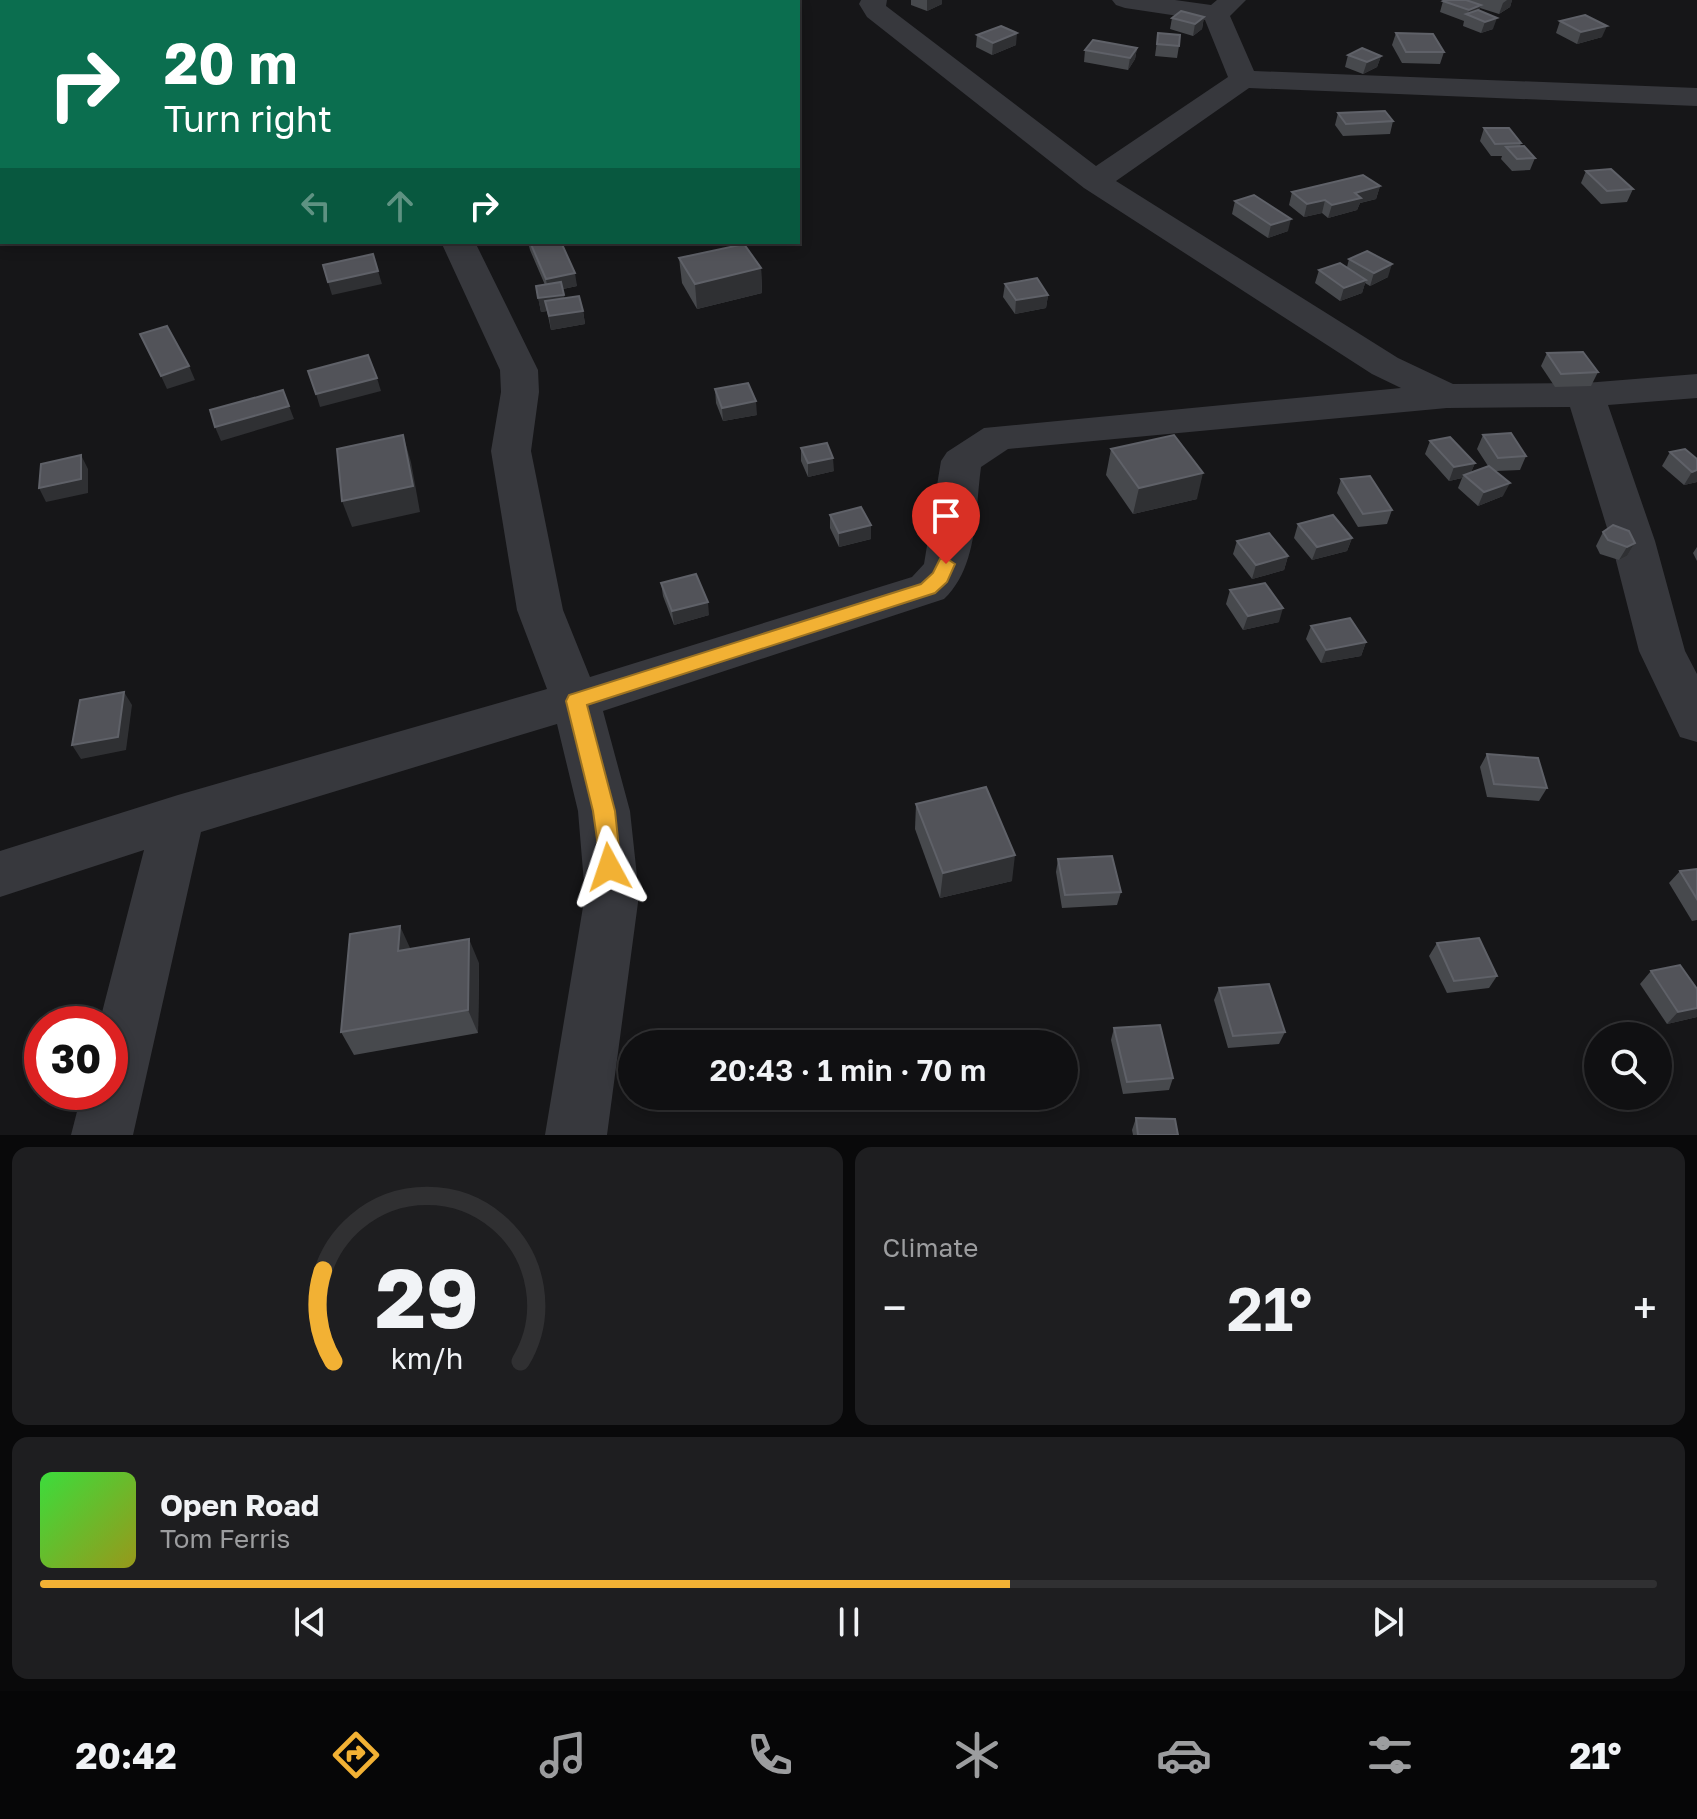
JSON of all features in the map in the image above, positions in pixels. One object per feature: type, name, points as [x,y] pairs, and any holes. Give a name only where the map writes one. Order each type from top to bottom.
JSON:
[{"type":"street","points":[[874,0],[872,4],[876,11],[1095,181],[1385,366],[1447,396]]},
{"type":"street","points":[[1125,0],[1224,7],[1243,79]]},
{"type":"street","points":[[1095,181],[1243,79],[1697,97]]},
{"type":"street","points":[[459,244],[519,370],[520,392],[511,451],[540,610],[576,701],[604,811],[612,895],[576,1135]]},
{"type":"street","points":[[0,874],[178,817],[576,701],[928,588],[940,577],[946,564],[961,461],[998,437],[1447,396],[1585,395],[1697,386]]},
{"type":"street","points":[[1585,395],[1633,541],[1662,651],[1697,723]]},
{"type":"street","points":[[102,1135],[178,817]]},
{"type":"building","points":[[1445,0],[1466,0],[1481,5],[1469,10]]},
{"type":"building","points":[[1478,10],[1497,18],[1485,22],[1466,14]]},
{"type":"building","points":[[1181,11],[1204,17],[1195,24],[1172,18]]},
{"type":"building","points":[[1585,15],[1607,26],[1581,32],[1560,21]]},
{"type":"building","points":[[1001,26],[1017,33],[993,43],[977,35]]},
{"type":"building","points":[[1158,33],[1180,35],[1179,46],[1157,44]]},
{"type":"building","points":[[1396,33],[1433,34],[1444,52],[1406,52]]},
{"type":"building","points":[[1093,40],[1137,48],[1130,58],[1085,50]]},
{"type":"building","points":[[1362,48],[1381,56],[1367,62],[1348,55]]},
{"type":"building","points":[[1385,111],[1393,121],[1346,124],[1338,113]]},
{"type":"building","points":[[1484,128],[1509,128],[1521,143],[1495,144]]},
{"type":"building","points":[[1524,146],[1535,158],[1517,159],[1506,147]]},
{"type":"building","points":[[1611,169],[1633,189],[1607,191],[1586,171]]},
{"type":"building","points":[[1363,175],[1380,186],[1355,193],[1361,198],[1332,205],[1325,200],[1307,204],[1292,192]]},
{"type":"building","points":[[1254,195],[1291,219],[1271,225],[1235,201]]},
{"type":"building","points":[[531,244],[562,244],[575,273],[546,279]]},
{"type":"building","points":[[744,244],[761,268],[695,284],[679,258]]},
{"type":"building","points":[[1367,251],[1392,264],[1374,273],[1349,259]]},
{"type":"building","points":[[373,254],[378,271],[328,282],[323,265]]},
{"type":"building","points":[[1340,263],[1366,280],[1344,288],[1319,270]]},
{"type":"building","points":[[1037,278],[1048,295],[1016,300],[1005,284]]},
{"type":"building","points":[[561,282],[564,295],[538,298],[536,286]]},
{"type":"building","points":[[579,296],[583,311],[549,316],[545,301]]},
{"type":"building","points":[[167,326],[189,366],[161,376],[140,334]]},
{"type":"building","points":[[1583,352],[1598,372],[1561,374],[1547,353]]},
{"type":"building","points":[[368,355],[377,378],[316,394],[308,371]]},
{"type":"building","points":[[748,383],[756,401],[722,408],[715,389]]},
{"type":"building","points":[[283,390],[289,406],[215,427],[210,410]]},
{"type":"building","points":[[1511,433],[1526,456],[1498,458],[1483,435]]},
{"type":"building","points":[[403,435],[413,486],[342,501],[337,449]]},
{"type":"building","points":[[1174,435],[1203,473],[1139,488],[1111,449]]},
{"type":"building","points":[[1450,437],[1475,463],[1454,467],[1430,441]]},
{"type":"building","points":[[827,443],[833,458],[808,463],[801,448]]},
{"type":"building","points":[[1685,449],[1697,459],[1697,470],[1692,472],[1670,452]]},
{"type":"building","points":[[81,455],[81,479],[39,488],[41,464]]},
{"type":"building","points":[[1489,466],[1510,483],[1484,492],[1464,475]]},
{"type":"building","points":[[1370,476],[1392,510],[1363,514],[1341,479]]},
{"type":"building","points":[[861,507],[871,525],[839,533],[830,515]]},
{"type":"building","points":[[1333,515],[1352,538],[1317,547],[1298,524]]},
{"type":"building","points":[[1613,525],[1629,531],[1635,543],[1627,547],[1608,540],[1603,532]]},
{"type":"building","points":[[1269,533],[1288,556],[1256,565],[1237,541]]},
{"type":"building","points":[[696,574],[708,602],[672,611],[661,583]]},
{"type":"building","points":[[1265,583],[1283,608],[1248,616],[1230,590]]},
{"type":"building","points":[[1350,618],[1366,642],[1326,650],[1311,626]]},
{"type":"building","points":[[124,692],[118,737],[72,745],[80,700]]},
{"type":"building","points":[[1487,754],[1538,758],[1547,788],[1494,784]]},
{"type":"building","points":[[986,787],[1015,855],[943,873],[916,804]]},
{"type":"building","points":[[1112,856],[1121,892],[1065,895],[1058,859]]},
{"type":"building","points":[[1697,869],[1697,899],[1680,871]]},
{"type":"building","points":[[400,926],[398,951],[469,939],[468,1010],[341,1032],[350,934]]},
{"type":"building","points":[[1479,938],[1497,976],[1454,981],[1437,943]]},
{"type":"building","points":[[1680,965],[1697,989],[1697,1008],[1678,1012],[1651,971]]},
{"type":"building","points":[[1269,984],[1285,1032],[1233,1036],[1219,988]]},
{"type":"building","points":[[1160,1025],[1173,1078],[1127,1082],[1114,1028]]},
{"type":"building","points":[[1136,1118],[1175,1119],[1178,1135],[1138,1135]]},
{"type":"route","points":[[609,867],[604,811],[576,701],[908,596],[928,588],[940,577],[946,564]]}]
